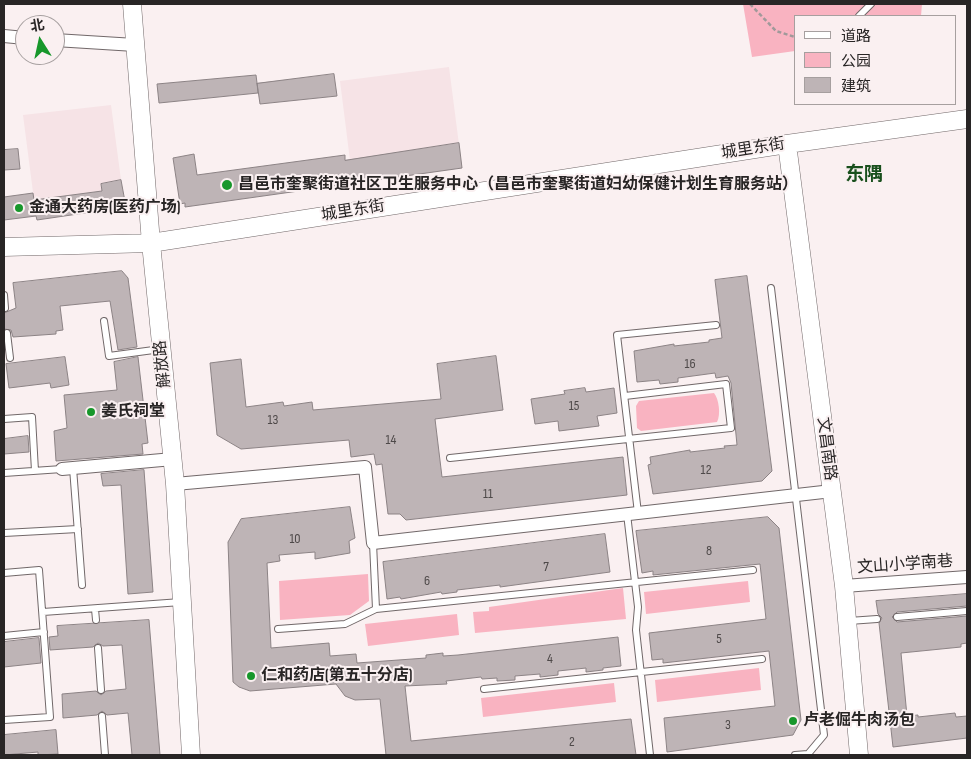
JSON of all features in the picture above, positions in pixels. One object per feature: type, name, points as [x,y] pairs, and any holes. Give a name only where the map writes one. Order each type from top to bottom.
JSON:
[{"type":"street","name":"解放路","points":[[132,4],[151,242],[175,484],[191,755]]},
{"type":"street","points":[[65,40],[135,44]]},
{"type":"street","name":"城里东街","points":[[4,247],[151,242],[788,144],[967,119]]},
{"type":"street","name":"文昌南路","points":[[788,144],[844,586],[859,755]]},
{"type":"street","points":[[68,469],[172,459]]},
{"type":"street","points":[[175,484],[365,467],[373,542],[832,491]]},
{"type":"street","name":"文山小学南巷","points":[[844,586],[967,577]]},
{"type":"lane","points":[[860,15],[871,4]]},
{"type":"lane","points":[[771,288],[824,735],[808,754],[795,755]]},
{"type":"lane","points":[[4,296],[5,308]]},
{"type":"lane","points":[[104,321],[109,356],[162,349]]},
{"type":"lane","points":[[650,755],[636,630],[638,607],[635,582],[630,439],[617,335],[716,325]]},
{"type":"lane","points":[[7,333],[10,358]]},
{"type":"lane","points":[[450,458],[731,428],[726,384],[625,396]]},
{"type":"lane","points":[[4,419],[32,417],[35,471]]},
{"type":"lane","points":[[4,473],[68,469],[78,529],[82,585]]},
{"type":"lane","points":[[4,533],[78,529]]},
{"type":"lane","points":[[373,542],[376,609]]},
{"type":"lane","points":[[4,573],[39,570],[50,717],[4,720]]},
{"type":"lane","points":[[278,629],[345,624],[376,609],[753,570]]},
{"type":"lane","points":[[42,612],[182,602]]},
{"type":"lane","points":[[95,609],[96,620]]},
{"type":"lane","points":[[897,617],[967,611]]},
{"type":"lane","points":[[848,621],[877,618]]},
{"type":"lane","points":[[4,636],[44,632]]},
{"type":"lane","points":[[98,648],[100,690]]},
{"type":"lane","points":[[484,689],[762,659]]},
{"type":"lane","points":[[102,716],[105,755]]},
{"type":"path","points":[[750,4],[776,30],[794,37]]},
{"type":"shaded area","points":[[449,67],[462,168],[353,184],[340,81]]},
{"type":"shaded area","points":[[111,105],[121,180],[101,184],[102,191],[34,200],[23,115]]},
{"type":"green space","points":[[743,4],[922,4],[921,15],[794,15],[794,51],[752,57]]},
{"type":"green space","points":[[714,393],[719,407],[717,422],[641,431],[637,428],[636,406],[639,401]]},
{"type":"green space","points":[[368,574],[369,601],[350,615],[280,620],[279,581]]},
{"type":"green space","points":[[748,581],[750,602],[646,614],[644,592]]},
{"type":"green space","points":[[623,588],[626,619],[475,633],[473,612],[489,611],[489,607]]},
{"type":"green space","points":[[457,614],[459,635],[368,646],[365,624]]},
{"type":"green space","points":[[759,668],[761,690],[657,702],[655,680]]},
{"type":"green space","points":[[614,683],[616,702],[483,717],[481,698]]},
{"type":"building","points":[[334,74],[337,96],[260,104],[257,83]]},
{"type":"building","points":[[256,75],[258,93],[159,103],[157,84]]},
{"type":"building","points":[[459,143],[462,168],[185,207],[185,203],[180,204],[173,158],[194,154],[197,175],[345,155],[345,160]]},
{"type":"building","points":[[18,149],[20,169],[4,170],[4,150]]},
{"type":"building","points":[[121,180],[126,207],[37,220],[36,216],[4,220],[4,197],[33,193],[34,200],[102,191],[101,184]]},
{"type":"building","points":[[122,271],[128,278],[137,347],[118,350],[110,301],[60,306],[63,330],[56,331],[56,334],[13,337],[11,330],[4,329],[4,313],[16,308],[13,283]]},
{"type":"building","points":[[747,276],[772,471],[762,481],[653,494],[648,465],[651,464],[650,457],[737,445],[731,383],[728,376],[716,378],[715,373],[678,378],[678,382],[660,384],[659,380],[637,382],[634,351],[674,344],[674,346],[709,342],[709,340],[722,338],[715,280]]},
{"type":"building","points":[[496,356],[503,410],[435,419],[442,477],[623,457],[627,495],[406,520],[400,514],[388,514],[382,464],[376,465],[374,454],[351,457],[349,440],[241,449],[217,435],[210,363],[241,359],[246,407],[283,402],[284,406],[312,402],[313,410],[441,399],[437,364]]},
{"type":"building","points":[[65,357],[69,385],[51,388],[50,383],[9,388],[6,364]]},
{"type":"building","points":[[138,357],[148,443],[142,444],[143,454],[56,461],[54,431],[67,428],[64,395],[117,390],[114,362]]},
{"type":"building","points":[[585,388],[586,392],[614,388],[617,413],[597,416],[599,426],[559,431],[558,421],[535,424],[531,399],[565,394],[564,391]]},
{"type":"building","points":[[28,436],[29,452],[4,454],[4,439]]},
{"type":"building","points":[[144,470],[153,592],[128,594],[121,485],[103,486],[101,474]]},
{"type":"building","points":[[350,507],[355,538],[349,541],[350,553],[315,559],[315,552],[279,555],[280,561],[267,563],[271,648],[329,643],[330,656],[356,654],[357,663],[426,658],[426,655],[443,653],[443,656],[458,655],[618,637],[621,666],[586,672],[586,668],[558,671],[558,675],[540,677],[540,674],[515,676],[515,680],[497,681],[497,678],[482,679],[481,677],[446,681],[447,684],[405,686],[411,741],[631,719],[636,755],[386,755],[380,699],[355,700],[345,696],[336,684],[250,691],[239,687],[233,682],[228,542],[241,519]]},
{"type":"building","points":[[768,517],[779,528],[801,720],[793,735],[667,752],[664,718],[775,706],[769,651],[663,663],[663,659],[652,660],[649,633],[766,619],[760,564],[653,575],[653,571],[642,573],[636,531]]},
{"type":"building","points":[[605,534],[610,572],[500,587],[500,585],[457,590],[457,592],[442,594],[441,592],[401,599],[400,597],[387,599],[383,562]]},
{"type":"building","points":[[967,594],[967,606],[897,612],[892,617],[897,622],[967,616],[967,643],[961,644],[961,647],[901,653],[907,716],[918,715],[918,717],[955,713],[956,717],[967,716],[967,738],[893,747],[879,623],[882,618],[878,614],[876,601]]},
{"type":"building","points":[[149,620],[160,755],[132,755],[128,713],[107,715],[102,711],[97,715],[63,718],[62,694],[96,691],[101,695],[106,691],[126,689],[122,645],[103,646],[98,643],[93,647],[50,650],[49,637],[58,636],[57,626]]},
{"type":"building","points":[[39,638],[41,663],[4,667],[4,642]]},
{"type":"building","points":[[56,730],[58,754],[38,755],[38,752],[4,755],[4,735]]},
{"type":"place","name":"昌邑市奎聚街道社区卫生服务中心（昌邑市奎聚街道妇幼保健计划生育服务站）","points":[[227,185]]},
{"type":"place","name":"金通大药房(医药广场)","points":[[19,208]]},
{"type":"place","name":"姜氏祠堂","points":[[91,412]]},
{"type":"place","name":"仁和药店(第五十分店)","points":[[251,676]]},
{"type":"place","name":"卢老倔牛肉汤包","points":[[793,721]]},
{"type":"district","name":"东隅","points":[[864,175]]}]
